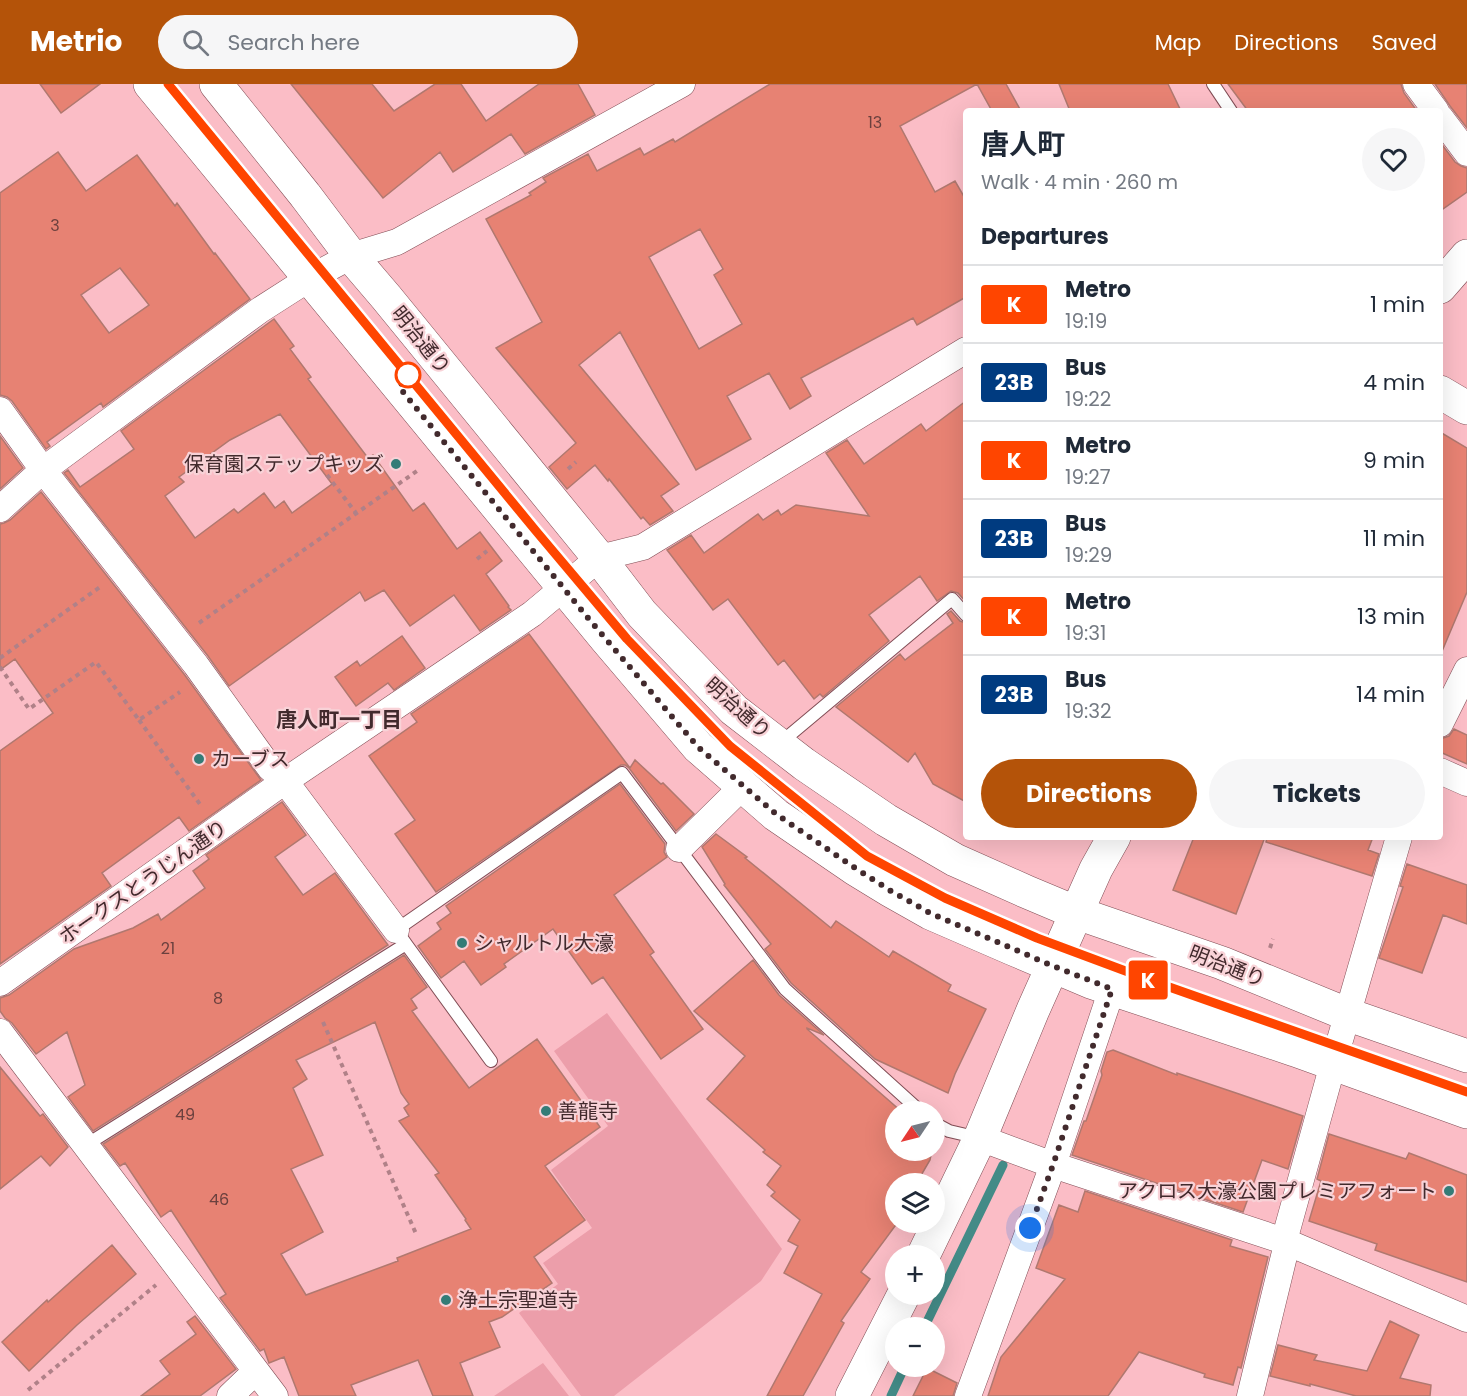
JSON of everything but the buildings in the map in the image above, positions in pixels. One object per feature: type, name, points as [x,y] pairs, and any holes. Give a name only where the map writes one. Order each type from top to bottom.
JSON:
[{"type":"street","points":[[150,84],[562,588],[698,747],[776,814],[855,868],[930,913],[1112,989],[1467,1112]]},
{"type":"street","name":"明治通り","points":[[216,84],[351,256],[599,558],[642,614],[734,710],[804,764],[885,820],[955,860],[1077,913],[1222,963],[1348,1014],[1467,1056]]},
{"type":"street","points":[[0,509],[43,470],[260,310],[310,278],[351,256],[397,242],[682,84]]},
{"type":"street","points":[[1416,84],[1434,108]]},
{"type":"street","points":[[1443,121],[1467,153]]},
{"type":"street","points":[[1443,284],[1467,256]]},
{"type":"street","points":[[599,558],[643,547],[963,352]]},
{"type":"street","points":[[1443,394],[1467,408]]},
{"type":"street","points":[[0,410],[43,470],[203,676],[270,768],[285,781],[401,937]]},
{"type":"street","name":"ホークスとうじん通り","points":[[0,983],[285,781],[531,614],[599,558]]},
{"type":"street","points":[[1443,718],[1467,670]]},
{"type":"street","points":[[1443,772],[1467,783]]},
{"type":"street","points":[[679,849],[743,786]]},
{"type":"street","points":[[929,1245],[980,1138],[1096,869],[1112,840]]},
{"type":"street","points":[[1250,1396],[1285,1252],[1284,1242],[1398,840]]},
{"type":"street","points":[[968,1396],[1053,1165],[1112,989]]},
{"type":"street","points":[[4,1046],[86,1146],[275,1396]]},
{"type":"street","points":[[980,1138],[1053,1165],[1284,1242],[1467,1319]]},
{"type":"street","points":[[852,1396],[898,1305]]},
{"type":"street","points":[[230,1396],[256,1371]]},
{"type":"lane","points":[[1213,84],[1229,108]]},
{"type":"lane","points":[[778,744],[952,599],[963,612]]},
{"type":"lane","points":[[86,1146],[357,976],[401,937],[622,773],[785,989],[909,1101]]},
{"type":"lane","points":[[401,937],[491,1061]]},
{"type":"lane","points":[[945,1129],[980,1138]]},
{"type":"path","points":[[175,639],[417,471]]},
{"type":"path","points":[[327,475],[356,513]]},
{"type":"path","points":[[477,559],[487,551]]},
{"type":"path","points":[[0,658],[122,571]]},
{"type":"path","points":[[0,667],[29,709],[96,662],[218,829]]},
{"type":"path","points":[[139,720],[203,676]]},
{"type":"path","points":[[314,1002],[417,1236]]},
{"type":"path","points":[[28,1390],[178,1267]]},
{"type":"shaded area","points":[[607,1013],[782,1249],[761,1281],[614,1396],[581,1396],[519,1313],[558,1284],[543,1263],[592,1228],[551,1170],[608,1126],[554,1051]]},
{"type":"shaded area","points":[[543,1363],[569,1396],[494,1396]]},
{"type":"waterway","points":[[929,1317],[1003,1165]]},
{"type":"waterway","points":[[891,1396],[900,1377]]},
{"type":"metro line","name":"K","points":[[168,84],[627,639],[730,746],[867,856],[945,898],[1037,938],[1467,1092]]},
{"type":"place","name":"保育園ステップキッズ","points":[[396,464]]},
{"type":"place","name":"カーブス","points":[[199,759]]},
{"type":"place","name":"シャルトル大濠","points":[[462,943]]},
{"type":"place","name":"善龍寺","points":[[546,1111]]},
{"type":"place","name":"アクロス大濠公園プレミアフォート","points":[[1449,1191]]},
{"type":"place","name":"浄土宗聖道寺","points":[[446,1300]]},
{"type":"district","name":"唐人町一丁目","points":[[339,720]]},
{"type":"route","points":[[408,375],[399,387],[588,618],[698,747],[776,814],[891,891],[930,913],[1112,989],[1030,1228]]}]
